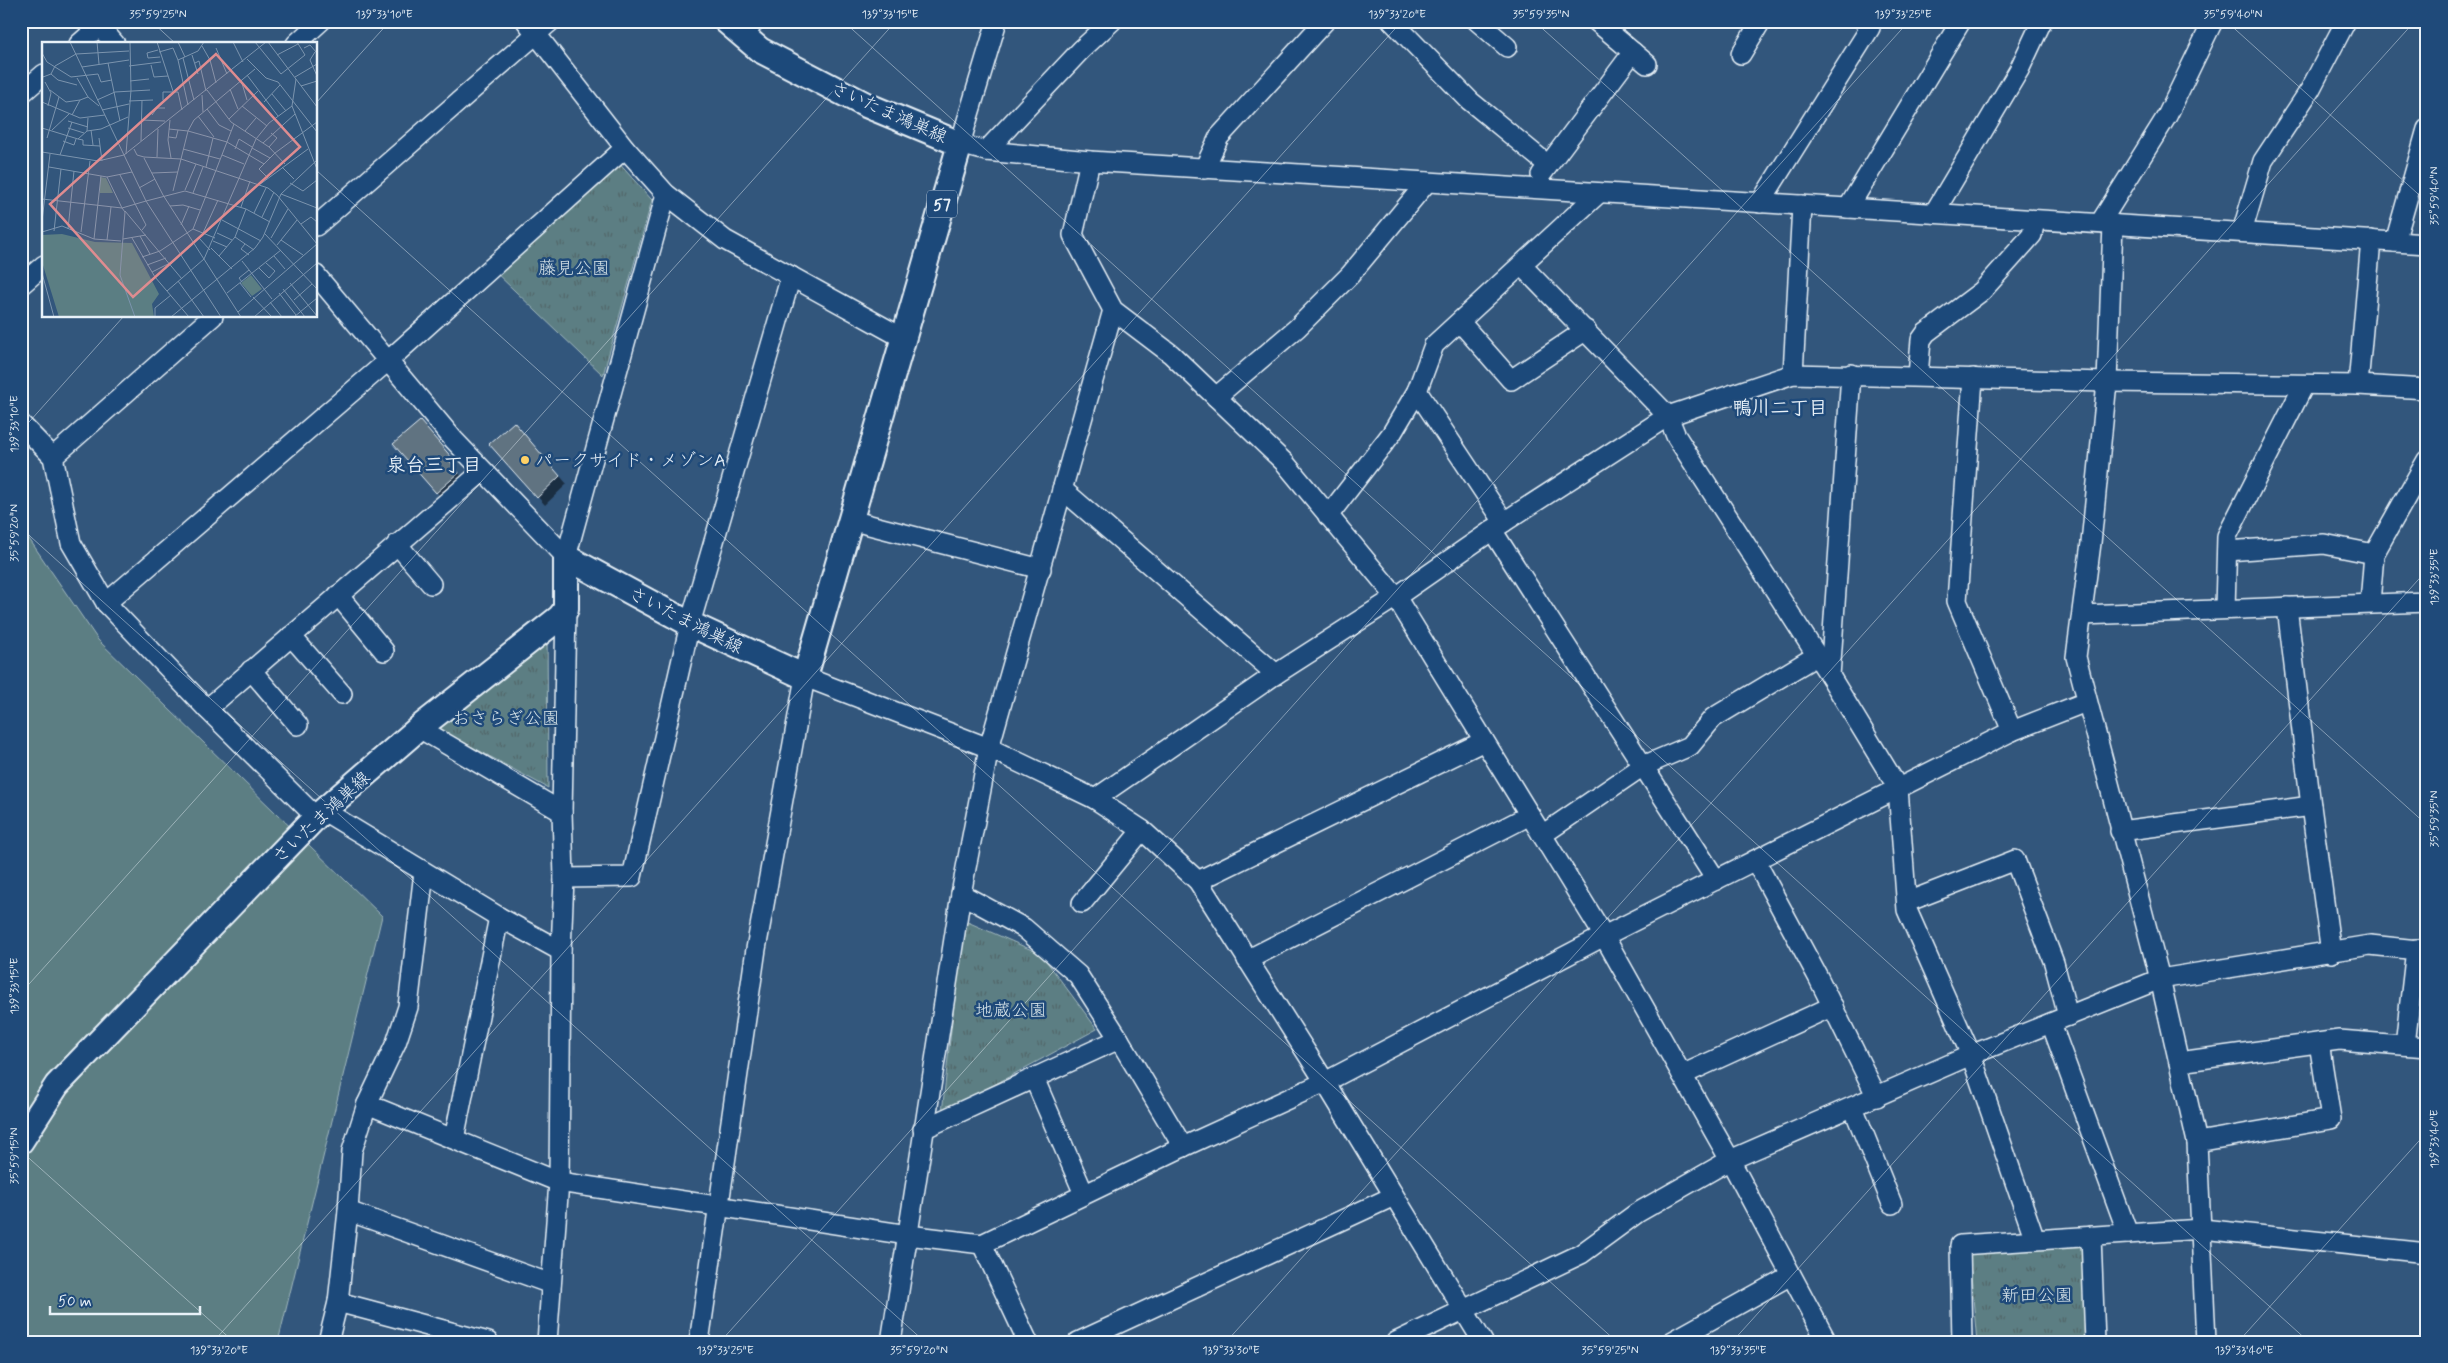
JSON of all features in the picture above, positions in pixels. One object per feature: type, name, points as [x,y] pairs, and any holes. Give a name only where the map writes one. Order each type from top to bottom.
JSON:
[{"type":"main road","name":"さいたま鴻巣線","points":[[566,557],[690,624],[805,677],[960,144],[866,105],[760,50],[749,29],[726,21]]},
{"type":"main road","points":[[566,557],[566,608]]},
{"type":"main road","name":"さいたま鴻巣線","points":[[21,1141],[56,1084],[320,814],[419,728],[560,617],[566,608]]},
{"type":"street","points":[[298,42],[321,21]]},
{"type":"street","points":[[318,224],[531,28],[551,21]]},
{"type":"street","points":[[997,21],[960,144],[986,151],[1090,162],[2427,244]]},
{"type":"street","points":[[986,151],[1081,50],[1112,21]]},
{"type":"street","points":[[1204,168],[1219,137],[1325,21]]},
{"type":"street","points":[[1392,21],[1470,101],[1548,165]]},
{"type":"street","points":[[1532,188],[1548,165],[1640,58],[1596,21]]},
{"type":"street","points":[[1741,54],[1761,21]]},
{"type":"street","points":[[1760,203],[1870,28],[1864,21]]},
{"type":"street","points":[[1848,208],[1962,21]]},
{"type":"street","points":[[1934,213],[2019,70],[2042,21]]},
{"type":"street","points":[[2206,1342],[2197,1142],[2160,979],[2086,702],[2076,657],[2107,382],[2107,224],[2167,116],[2213,21]]},
{"type":"street","points":[[2242,232],[2263,161],[2310,90],[2346,21]]},
{"type":"street","points":[[81,42],[99,23],[113,42]]},
{"type":"street","points":[[1484,23],[1508,47]]},
{"type":"street","points":[[531,28],[625,148],[666,194],[726,240],[903,338]]},
{"type":"street","points":[[21,94],[42,76]]},
{"type":"street","points":[[2395,242],[2427,129]]},
{"type":"street","points":[[106,603],[388,360],[625,148]]},
{"type":"street","points":[[1090,162],[1073,235],[1113,310],[1171,354],[1285,463],[1396,597],[1604,936],[1730,1160],[1827,1342]]},
{"type":"street","points":[[1216,398],[1297,328],[1350,275],[1427,182]]},
{"type":"street","points":[[1328,516],[1392,433],[1417,391],[1434,345],[1522,266],[1599,193]]},
{"type":"street","points":[[566,557],[666,194]]},
{"type":"street","points":[[1793,374],[1802,205]]},
{"type":"street","points":[[1918,376],[1920,340],[1926,333],[1982,291],[2032,236],[2036,220]]},
{"type":"street","points":[[2358,385],[2371,240]]},
{"type":"street","points":[[1522,266],[1668,416],[1676,436],[1830,676],[1898,788],[1907,910],[1972,1055],[2035,1240]]},
{"type":"street","points":[[21,284],[42,267]]},
{"type":"street","points":[[564,878],[632,877],[690,624],[791,276]]},
{"type":"street","points":[[318,277],[454,440],[566,557]]},
{"type":"street","points":[[891,1342],[961,894],[989,748],[1113,310]]},
{"type":"street","points":[[53,457],[211,318]]},
{"type":"street","points":[[1460,322],[1511,380],[1586,330]]},
{"type":"street","points":[[1094,799],[1276,674],[1396,597],[1498,526],[1668,416],[1793,374],[2107,382],[2358,385],[2427,389]]},
{"type":"street","points":[[1830,676],[1851,374]]},
{"type":"street","points":[[1973,378],[1958,601],[2012,731]]},
{"type":"street","points":[[2225,609],[2227,536],[2304,385]]},
{"type":"street","points":[[1417,391],[1643,766],[1716,880]]},
{"type":"street","points":[[21,424],[53,457],[71,543],[106,603],[207,709],[320,814],[561,951]]},
{"type":"street","points":[[2370,604],[2374,554],[2427,460]]},
{"type":"street","points":[[207,709],[483,470]]},
{"type":"street","points":[[1062,489],[1276,674]]},
{"type":"street","points":[[850,520],[1041,569]]},
{"type":"street","points":[[397,544],[431,584]]},
{"type":"street","points":[[2227,551],[2324,544],[2374,554]]},
{"type":"street","points":[[338,595],[384,651]]},
{"type":"street","points":[[2082,615],[2427,602]]},
{"type":"street","points":[[2287,607],[2310,806],[2331,953]]},
{"type":"street","points":[[547,1342],[559,1182],[561,951],[564,878],[562,812],[566,608]]},
{"type":"street","points":[[291,636],[342,694]]},
{"type":"street","points":[[1542,835],[1643,766],[1690,746],[1713,718],[1816,656]]},
{"type":"street","points":[[251,670],[298,725]]},
{"type":"street","points":[[699,1342],[720,1208],[756,949],[805,677],[989,748],[1094,799],[1142,830],[1198,881],[1325,1082],[1483,1342]]},
{"type":"street","points":[[367,1104],[559,1182],[720,1208],[982,1244],[1183,1147],[1325,1082],[1604,936],[2012,731],[2086,702]]},
{"type":"street","points":[[419,728],[562,812]]},
{"type":"street","points":[[1198,881],[1484,741]]},
{"type":"street","points":[[2120,831],[2310,806]]},
{"type":"street","points":[[1247,960],[1530,815]]},
{"type":"street","points":[[1082,903],[1142,830]]},
{"type":"street","points":[[1755,860],[1833,1006],[1877,1097]]},
{"type":"street","points":[[1907,902],[2015,860],[2054,963],[2068,1016]]},
{"type":"street","points":[[328,1342],[338,1302],[348,1211],[352,1151],[367,1104],[396,1043],[408,1007],[424,872]]},
{"type":"street","points":[[961,894],[1024,928],[1078,975],[1120,1039],[1183,1147]]},
{"type":"street","points":[[454,1139],[499,917]]},
{"type":"street","points":[[1396,1342],[1582,1254],[1637,1213],[1730,1160],[1972,1055],[2160,979],[2331,953],[2370,945],[2421,950],[2405,1045]]},
{"type":"street","points":[[1682,1075],[1833,1006]]},
{"type":"street","points":[[2050,1023],[2128,1234]]},
{"type":"street","points":[[923,1129],[1120,1039]]},
{"type":"street","points":[[2179,1062],[2339,1040],[2427,1047]]},
{"type":"street","points":[[2197,1142],[2331,1119],[2318,1043]]},
{"type":"street","points":[[1034,1078],[1084,1194]]},
{"type":"street","points":[[1853,1107],[1892,1204]]},
{"type":"street","points":[[1078,1342],[1394,1196]]},
{"type":"street","points":[[348,1211],[551,1284]]},
{"type":"street","points":[[1962,1342],[1960,1245],[2202,1229],[2427,1253]]},
{"type":"street","points":[[2091,1236],[2095,1342]]},
{"type":"street","points":[[982,1244],[1028,1342]]},
{"type":"street","points":[[1671,1342],[1791,1275]]},
{"type":"street","points":[[338,1302],[488,1342]]},
{"type":"green space","name":"藤見公園","points":[[607,150],[652,200],[603,375],[493,270]]},
{"type":"green space","points":[[21,527],[98,640],[382,916],[278,1342],[21,1342]]},
{"type":"green space","name":"おさらぎ公園","points":[[547,631],[548,788],[432,725]]},
{"type":"green space","name":"地蔵公園","points":[[963,920],[1041,954],[1097,1029],[942,1113]]},
{"type":"green space","name":"新田公園","points":[[2081,1245],[2087,1342],[1977,1342],[1969,1253]]},
{"type":"building","points":[[420,421],[453,459],[450,461],[459,473],[436,493],[393,444]]},
{"type":"building","name":"パークサイド・メゾンA","points":[[514,422],[560,476],[537,498],[489,444]]},
{"type":"place","name":"パークサイド・メゾンA","points":[[525,460]]},
{"type":"district","name":"鴨川二丁目","points":[[1780,407]]},
{"type":"district","name":"泉台三丁目","points":[[434,464]]}]
